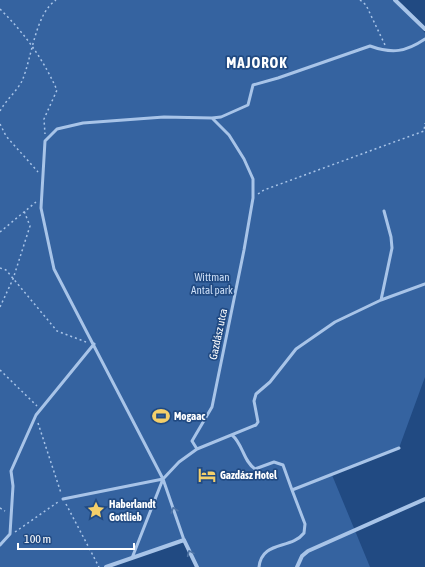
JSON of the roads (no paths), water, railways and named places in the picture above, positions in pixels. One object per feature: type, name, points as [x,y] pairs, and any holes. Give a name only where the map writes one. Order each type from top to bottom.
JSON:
[{"type":"street","points":[[395,0],[425,29]]},
{"type":"street","points":[[297,567],[302,556],[308,551],[425,499]]},
{"type":"street","points":[[106,567],[184,540],[197,567]]},
{"type":"lane","points":[[184,540],[163,479],[54,269],[40,208],[45,141],[57,129],[83,123],[164,117],[221,117],[248,105],[254,85],[370,46],[382,51],[410,49],[425,39]]},
{"type":"lane","name":"Gazdász utca","points":[[196,449],[192,441],[212,407],[243,257],[253,198],[253,179],[244,159],[229,135],[212,118]]},
{"type":"lane","points":[[381,300],[392,248],[391,237],[384,211]]},
{"type":"lane","points":[[132,558],[163,479],[179,462],[196,449],[256,425],[258,422],[254,401],[256,394],[270,382],[296,349],[335,322],[381,300],[425,284]]},
{"type":"lane","points":[[0,545],[10,534],[13,486],[12,470],[36,415],[94,344]]},
{"type":"lane","points":[[232,435],[238,440],[249,466],[254,469],[274,462],[283,465],[305,524],[304,533],[297,540],[266,551],[260,559],[259,567]]},
{"type":"lane","points":[[292,490],[399,448]]},
{"type":"lane","points":[[63,499],[163,479]]},
{"type":"place","name":"Mogaac","points":[[161,416]]},
{"type":"place","name":"Gazdász Hotel","points":[[207,475]]},
{"type":"place","name":"Haberlandt Gottlieb","points":[[96,510]]},
{"type":"district","name":"MAJOROK","points":[[257,63]]},
{"type":"park label","name":"Wittman Antal park","points":[[212,283]]}]
